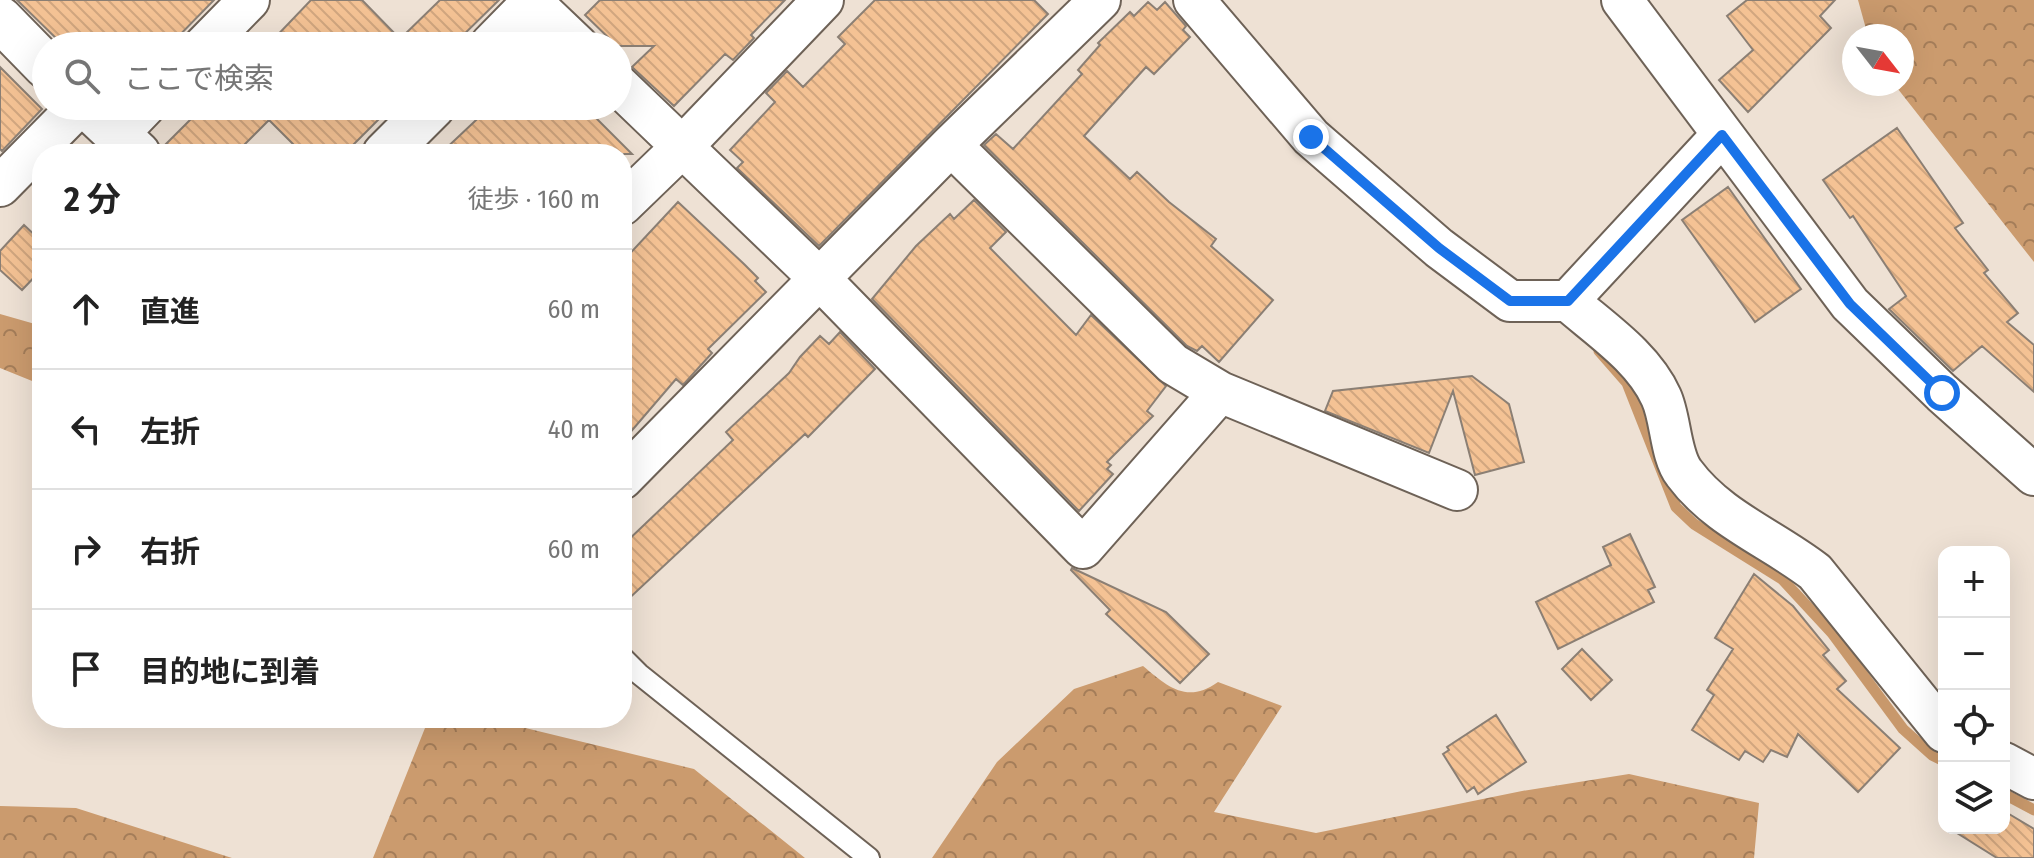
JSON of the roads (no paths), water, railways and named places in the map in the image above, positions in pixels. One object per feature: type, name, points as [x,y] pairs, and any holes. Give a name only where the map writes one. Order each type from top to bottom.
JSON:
[{"type":"street","points":[[218,32],[249,0]]},
{"type":"street","points":[[632,195],[823,0]]},
{"type":"street","points":[[632,469],[951,145],[1100,0]]},
{"type":"street","points":[[1194,0],[1311,137],[1439,248],[1510,301],[1568,301],[1635,359],[1661,397],[1681,471],[1714,506],[1815,572],[1938,725]]},
{"type":"street","points":[[1622,0],[1850,304],[1942,393],[2034,475]]},
{"type":"street","points":[[506,32],[536,2],[565,32]]},
{"type":"street","points":[[0,19],[32,52]]},
{"type":"street","points":[[632,99],[821,280],[1083,548],[1220,392]]},
{"type":"street","points":[[41,144],[65,120]]},
{"type":"street","points":[[395,144],[419,120]]},
{"type":"street","points":[[1568,301],[1722,135]]},
{"type":"street","points":[[951,145],[1173,364],[1220,392],[1457,490]]},
{"type":"street","points":[[0,186],[32,154]]},
{"type":"street","points":[[2010,766],[2034,779]]},
{"type":"lane","points":[[632,667],[869,858]]},
{"type":"waterway","points":[[1599,351],[1627,383],[1676,507],[1694,524],[1782,579],[1832,633],[1903,729],[1938,758]]},
{"type":"waterway","points":[[2010,797],[2034,810]]}]
